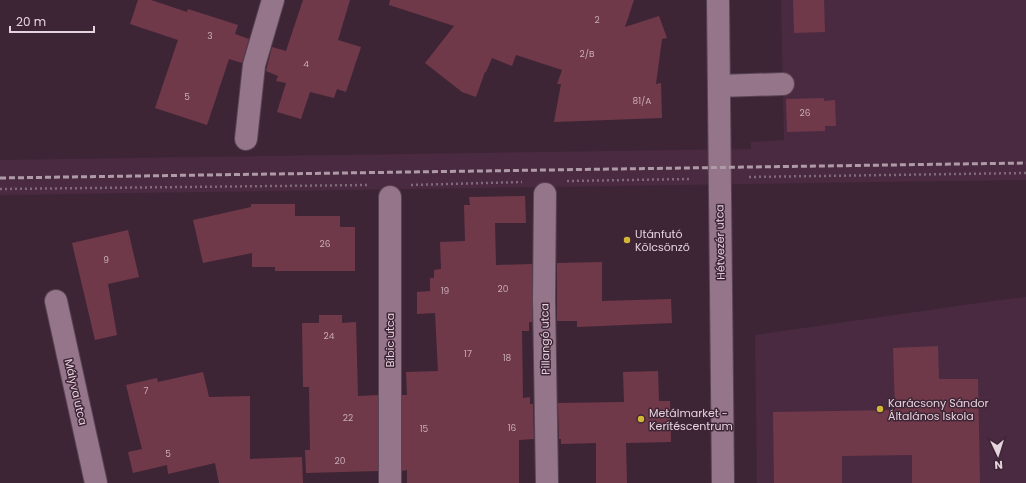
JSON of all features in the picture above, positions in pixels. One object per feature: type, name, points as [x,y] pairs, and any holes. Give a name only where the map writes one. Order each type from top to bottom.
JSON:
[{"type":"street","points":[[246,139],[254,65],[273,0]]},
{"type":"street","name":"Hétvezér utca","points":[[713,1],[719,86],[723,483]]},
{"type":"street","points":[[719,86],[783,84]]},
{"type":"street","name":"Pillangó utca","points":[[544,186],[547,483]]},
{"type":"street","name":"Bíbic utca","points":[[390,196],[390,483]]},
{"type":"street","name":"Mályva utca","points":[[56,301],[96,483]]},
{"type":"path","points":[[749,177],[1026,173]]},
{"type":"path","points":[[410,185],[544,186],[690,179]]},
{"type":"path","points":[[0,189],[368,185]]},
{"type":"shaded area","points":[[781,0],[1026,0],[1026,180],[0,195],[0,160],[751,149],[751,142],[784,140]]},
{"type":"shaded area","name":"Karácsony Sándor Általános Iskola","points":[[1026,297],[1026,483],[757,483],[755,335]]},
{"type":"building","points":[[138,0],[151,0],[187,12],[188,9],[238,25],[235,34],[249,39],[242,63],[229,59],[207,125],[155,108],[178,40],[130,24]]},
{"type":"building","points":[[303,0],[350,0],[338,40],[361,47],[346,92],[337,89],[334,98],[310,92],[301,119],[277,112],[286,83],[276,81],[278,76],[266,71],[272,47],[286,51]]},
{"type":"building","points":[[390,0],[634,0],[625,27],[659,16],[667,38],[662,39],[656,84],[661,83],[662,118],[554,122],[561,84],[557,84],[562,70],[516,55],[512,66],[492,58],[476,97],[462,92],[425,63],[454,26],[389,5]]},
{"type":"building","points":[[793,0],[824,0],[825,32],[794,33]]},
{"type":"building","points":[[824,98],[824,101],[835,100],[836,126],[825,126],[825,131],[787,132],[786,99]]},
{"type":"building","points":[[525,196],[526,223],[495,223],[496,265],[532,264],[532,322],[529,322],[529,331],[522,331],[523,398],[530,397],[530,404],[533,404],[534,439],[519,440],[519,483],[407,483],[407,470],[402,471],[402,395],[407,395],[406,372],[438,371],[435,313],[417,314],[417,292],[430,291],[430,278],[434,278],[434,270],[441,269],[440,242],[465,241],[464,205],[470,205],[469,197]]},
{"type":"building","points":[[251,204],[295,204],[295,216],[340,216],[340,227],[355,227],[355,271],[275,271],[275,267],[252,267],[252,253],[203,263],[193,220],[251,207]]},
{"type":"building","points":[[128,230],[139,277],[108,284],[117,335],[95,340],[72,243]]},
{"type":"building","points":[[602,262],[602,301],[671,299],[672,323],[577,327],[577,321],[557,321],[557,263]]},
{"type":"building","points":[[319,315],[342,315],[342,323],[356,322],[358,396],[378,395],[378,471],[306,473],[305,450],[310,450],[309,387],[303,387],[302,323],[319,323]]},
{"type":"building","points":[[938,346],[939,379],[978,379],[980,483],[912,483],[912,455],[842,456],[842,483],[774,483],[773,412],[895,410],[893,348]]},
{"type":"building","points":[[658,371],[659,401],[670,401],[671,442],[626,443],[627,483],[596,483],[596,443],[561,444],[561,439],[559,439],[558,403],[624,402],[623,372]]},
{"type":"building","points":[[203,372],[209,397],[250,396],[250,459],[302,457],[303,483],[219,483],[215,463],[168,474],[167,465],[133,473],[128,452],[142,449],[126,385],[157,378],[158,382]]},
{"type":"railway","points":[[0,178],[1026,163]]},
{"type":"place","name":"Utánfutó Kölcsönző","points":[[627,240]]},
{"type":"place","name":"Karácsony Sándor Általános Iskola","points":[[880,409]]},
{"type":"place","name":"Metálmarket - Kerítéscentrum","points":[[641,419]]}]
